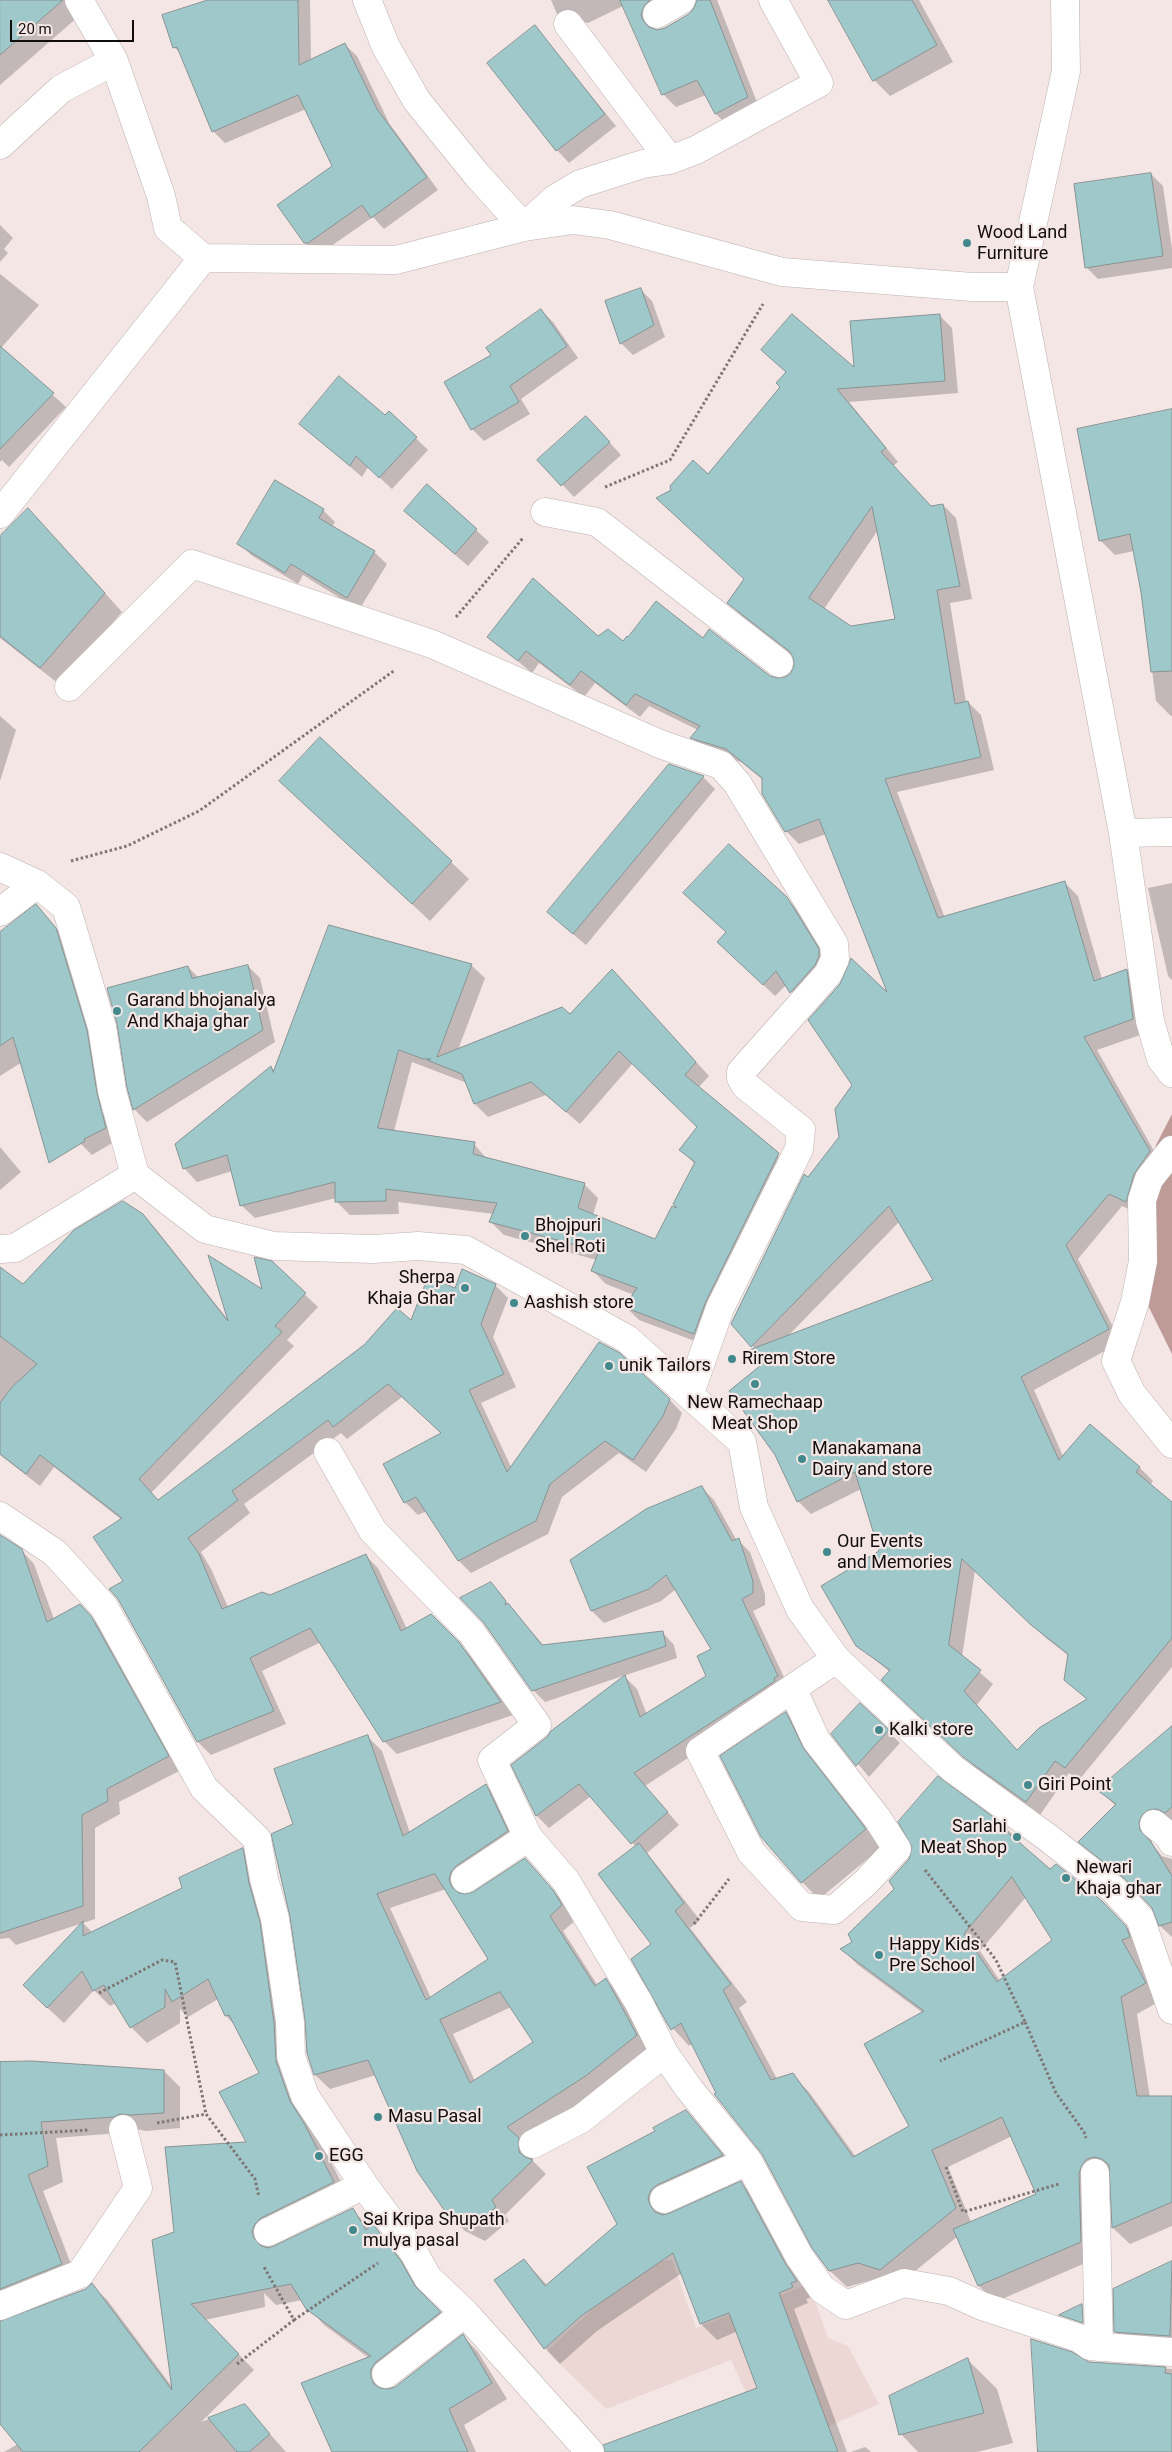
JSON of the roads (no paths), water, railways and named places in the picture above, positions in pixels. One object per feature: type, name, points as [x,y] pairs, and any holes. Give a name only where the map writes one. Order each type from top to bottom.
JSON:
[{"type":"street","points":[[79,0],[114,61],[161,196],[168,228],[202,258],[396,260],[524,227],[573,220],[610,225],[782,272],[962,286],[1019,287]]},
{"type":"street","points":[[367,0],[386,47],[417,101],[476,175],[524,227]]},
{"type":"street","points":[[657,14],[681,0]]},
{"type":"street","points":[[524,227],[555,198],[580,184],[643,164],[670,160],[696,150],[819,83],[773,0]]},
{"type":"street","points":[[1065,0],[1066,71],[1019,287],[1123,833],[1150,1021],[1161,1059],[1172,1073]]},
{"type":"street","points":[[568,24],[670,160]]},
{"type":"street","points":[[0,146],[61,89],[114,61]]},
{"type":"street","points":[[0,514],[202,258]]},
{"type":"street","points":[[545,512],[597,522],[780,663]]},
{"type":"street","points":[[69,687],[192,564],[432,644],[660,744],[721,765],[738,783],[834,944],[835,959],[828,974],[741,1072],[741,1078],[746,1086],[801,1130],[800,1138],[798,1149],[720,1308],[690,1394]]},
{"type":"street","points":[[1123,833],[1172,832]]},
{"type":"street","points":[[0,867],[37,884],[66,906],[102,1027],[112,1091],[135,1175],[205,1229],[274,1246],[373,1249],[418,1246],[466,1250],[628,1340],[742,1442],[754,1507],[800,1609],[836,1659],[953,1769],[1046,1837],[1113,1890],[1140,1918],[1166,1968],[1172,2010]]},
{"type":"street","points":[[0,912],[37,884]]},
{"type":"street","points":[[1172,1150],[1149,1179],[1142,1200],[1143,1261],[1135,1302],[1116,1361],[1132,1394],[1172,1444]]},
{"type":"street","points":[[0,1249],[15,1248],[135,1175]]},
{"type":"street","points":[[328,1452],[373,1531],[471,1632],[537,1725],[492,1760],[528,1836],[566,1881],[639,2003],[664,2053],[690,2090],[748,2161],[799,2256],[822,2289],[846,2305],[904,2284],[948,2291],[982,2306],[1079,2338],[1090,2346],[1172,2352]]},
{"type":"street","points":[[0,1516],[55,1553],[104,1607],[204,1788],[257,1839],[264,1879],[275,1919],[290,2022],[291,2056],[305,2096],[364,2185],[406,2241],[428,2278],[465,2312],[590,2452]]},
{"type":"street","points":[[793,1690],[816,1740],[877,1818],[896,1849],[865,1884],[834,1910],[802,1907],[751,1852],[700,1751],[793,1690],[836,1659]]},
{"type":"street","points":[[465,1879],[528,1836]]},
{"type":"street","points":[[533,2144],[581,2119],[664,2053]]},
{"type":"street","points":[[0,2306],[80,2274],[138,2188],[123,2129]]},
{"type":"street","points":[[664,2199],[748,2161]]},
{"type":"street","points":[[1095,2173],[1099,2347]]},
{"type":"street","points":[[268,2232],[364,2185]]},
{"type":"street","points":[[386,2374],[465,2312]]},
{"type":"place","name":"Wood Land Furniture","points":[[967,243]]},
{"type":"place","name":"Garand bhojanalya And Khaja ghar","points":[[117,1011]]},
{"type":"place","name":"Bhojpuri Shel Roti","points":[[525,1236]]},
{"type":"place","name":"Sherpa Khaja Ghar","points":[[465,1288]]},
{"type":"place","name":"Aashish store","points":[[514,1303]]},
{"type":"place","name":"Rirem Store","points":[[732,1359]]},
{"type":"place","name":"unik Tailors","points":[[609,1366]]},
{"type":"place","name":"New Ramechaap Meat Shop","points":[[755,1384]]},
{"type":"place","name":"Manakamana Dairy and store","points":[[802,1459]]},
{"type":"place","name":"Our Events and Memories","points":[[827,1552]]},
{"type":"place","name":"Kalki store","points":[[879,1730]]},
{"type":"place","name":"Giri Point","points":[[1028,1785]]},
{"type":"place","name":"Sarlahi Meat Shop","points":[[1017,1837]]},
{"type":"place","name":"Newari Khaja ghar","points":[[1066,1878]]},
{"type":"place","name":"Happy Kids Pre School","points":[[879,1955]]},
{"type":"place","name":"Masu Pasal","points":[[378,2117]]},
{"type":"place","name":"EGG","points":[[319,2156]]},
{"type":"place","name":"Sai Kripa Shupath mulya pasal","points":[[353,2230]]}]
